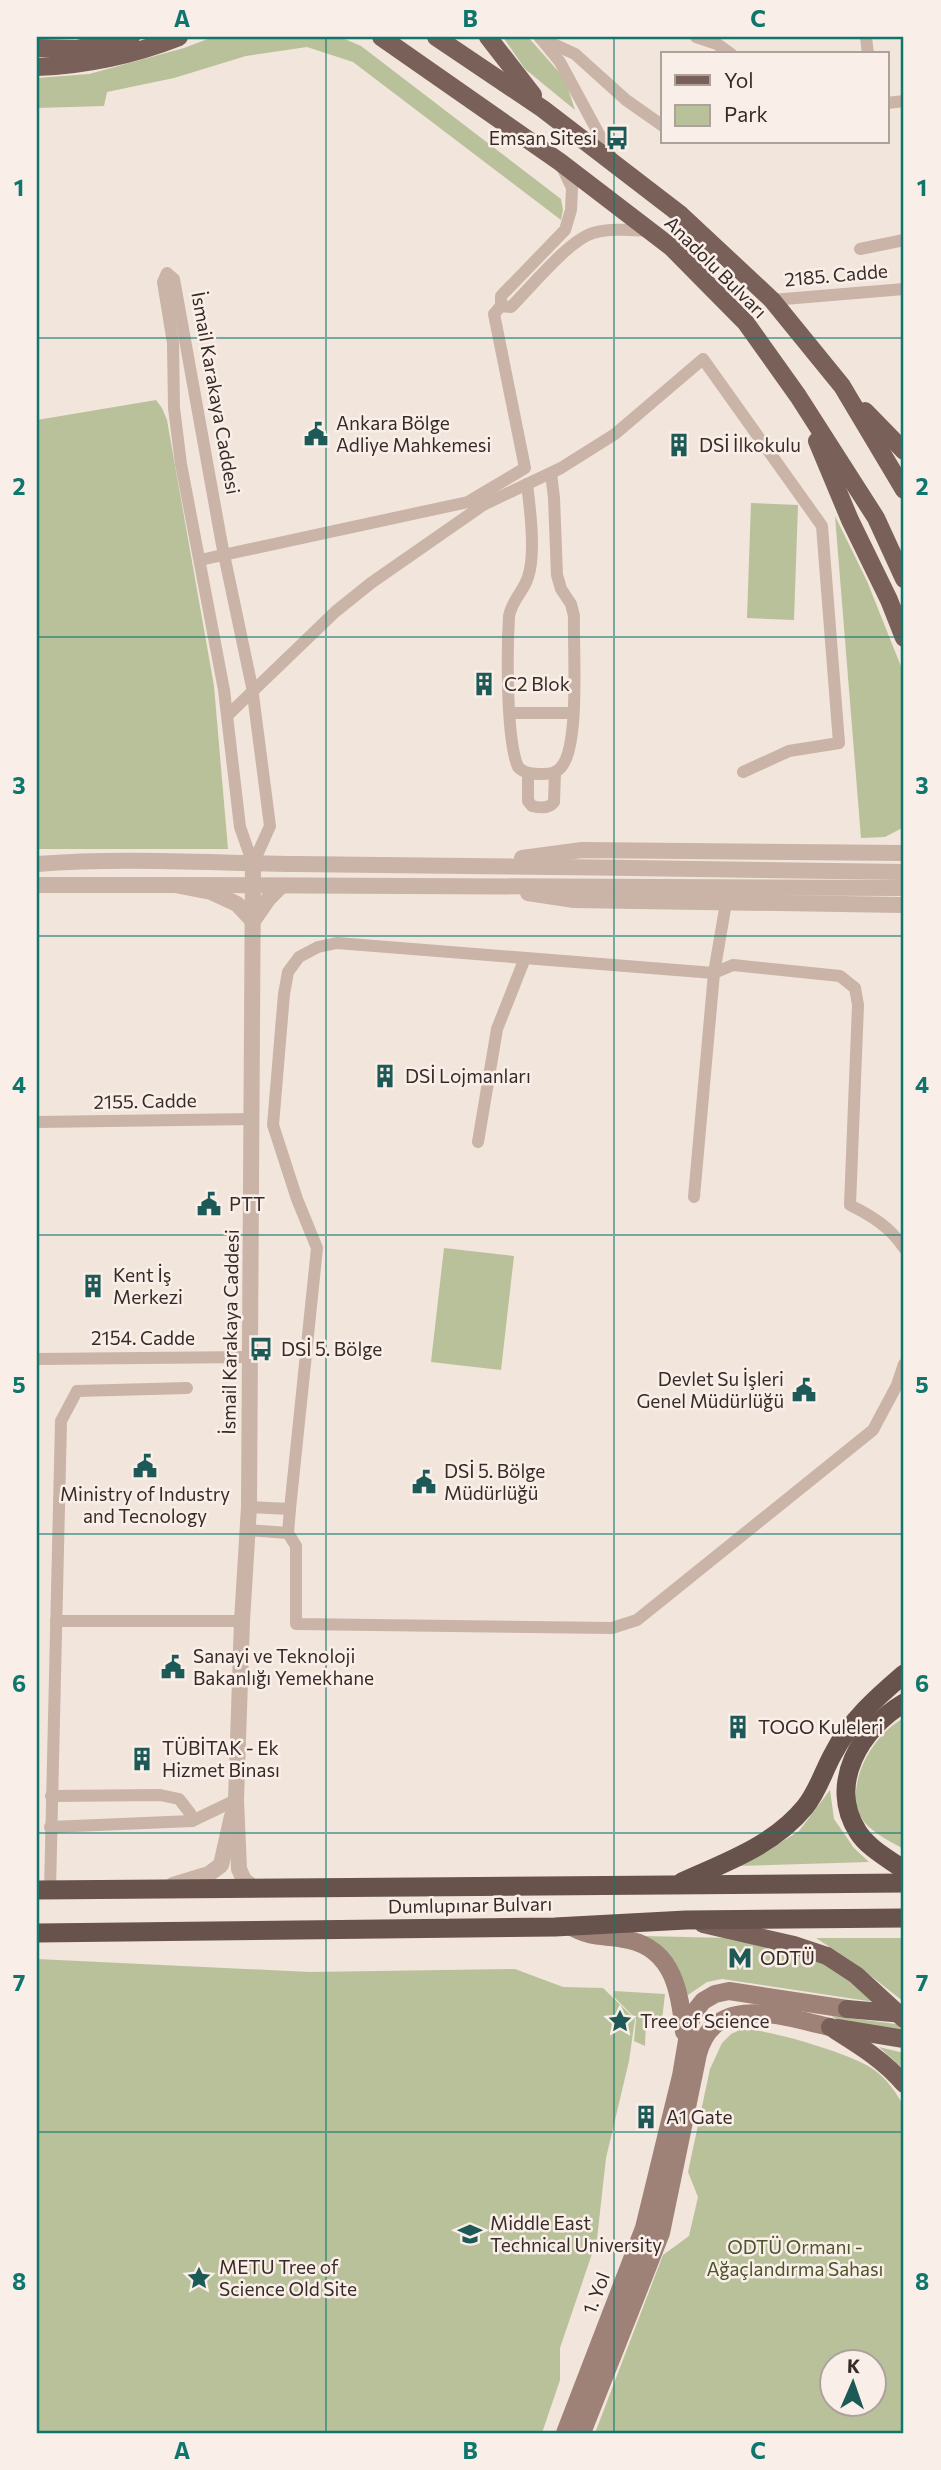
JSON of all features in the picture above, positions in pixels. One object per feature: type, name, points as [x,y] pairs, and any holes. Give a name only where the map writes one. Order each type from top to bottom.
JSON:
[{"type":"highway","points":[[673,1886],[747,1853],[783,1829],[805,1806],[821,1782],[832,1755],[849,1727],[868,1705],[904,1674]]},
{"type":"highway","points":[[904,1703],[888,1712],[870,1729],[856,1751],[848,1773],[847,1795],[850,1818],[859,1835],[904,1870]]},
{"type":"highway","name":"Dumlupınar Bulvarı","points":[[43,1890],[904,1883]]},
{"type":"highway","name":"Dumlupınar Bulvarı","points":[[37,1933],[570,1926],[686,1920],[904,1918]]},
{"type":"main road","points":[[37,48],[77,50],[131,37]]},
{"type":"main road","points":[[37,67],[73,66],[118,58],[179,37]]},
{"type":"main road","name":"Anadolu Bulvarı","points":[[436,37],[543,109],[615,163],[681,215],[772,300],[842,386],[904,490]]},
{"type":"main road","points":[[488,37],[543,109]]},
{"type":"main road","name":"Anadolu Bulvarı","points":[[381,38],[560,162],[671,247],[746,323],[798,396],[876,518],[904,579]]},
{"type":"main road","points":[[842,386],[904,451]]},
{"type":"main road","points":[[798,396],[850,520],[889,600],[904,638]]},
{"type":"main road","points":[[686,1920],[794,1945],[827,1956],[856,1975],[904,2017]]},
{"type":"main road","points":[[570,1926],[590,1936],[629,1940],[651,1949],[663,1960],[677,1984],[694,2048]]},
{"type":"main road","points":[[664,2181],[680,2145],[694,2048],[695,2011],[703,2001],[715,1994],[745,1992],[904,2017]]},
{"type":"main road","points":[[694,2048],[713,2024],[735,2014],[762,2014],[904,2039]]},
{"type":"main road","points":[[830,2027],[875,2056],[904,2084]]},
{"type":"main road","name":"1. Yol","points":[[582,2433],[661,2233],[664,2181],[681,2076],[694,2048]]},
{"type":"main road","name":"1. Yol","points":[[565,2433],[664,2181]]},
{"type":"street","points":[[541,37],[575,54],[626,100],[661,125]]},
{"type":"street","points":[[541,37],[560,62],[615,163]]},
{"type":"street","points":[[696,37],[717,44],[728,52]]},
{"type":"street","points":[[200,560],[468,502],[525,468],[494,314],[501,306],[501,296],[565,230],[571,210],[572,188],[560,162]]},
{"type":"street","points":[[501,306],[511,307],[579,238],[595,232],[650,231]]},
{"type":"street","points":[[860,249],[904,240]]},
{"type":"street","name":"İsmail Karakaya Caddesi","points":[[253,864],[270,825],[252,692],[174,279],[167,273],[163,282],[173,343],[174,408],[181,464],[228,715],[240,827],[253,864],[249,1507],[236,1800],[239,1869],[244,1880],[253,1887],[289,1890]]},
{"type":"street","name":"2185. Cadde","points":[[772,300],[904,289]]},
{"type":"street","points":[[228,715],[335,612],[370,583],[483,505],[551,473],[615,434],[704,359],[822,526],[839,743],[789,751],[743,772]]},
{"type":"street","points":[[527,484],[531,535],[530,570],[527,582],[513,602],[509,616],[510,713],[516,763],[521,770],[528,773],[555,772],[568,754],[572,738],[574,616],[571,604],[558,582],[551,473]]},
{"type":"street","points":[[510,713],[573,713]]},
{"type":"street","points":[[528,773],[528,801],[532,806],[549,807],[554,802],[555,772]]},
{"type":"street","points":[[886,853],[904,840]]},
{"type":"street","points":[[480,864],[582,850],[904,853]]},
{"type":"street","points":[[37,864],[123,861],[480,864],[656,878],[904,888]]},
{"type":"street","points":[[37,885],[481,885],[904,872]]},
{"type":"street","points":[[175,885],[211,892],[237,904],[253,921],[281,886]]},
{"type":"street","points":[[481,885],[574,900],[904,905]]},
{"type":"street","points":[[694,1197],[714,973],[726,903]]},
{"type":"street","points":[[904,1248],[894,1233],[872,1216],[850,1205],[858,1005],[855,988],[840,976],[733,965],[714,973],[337,943],[318,947],[299,957],[288,972],[273,1125],[297,1199],[317,1248],[288,1533],[296,1546],[296,1624],[612,1628],[637,1620],[873,1430],[897,1385],[904,1363]]},
{"type":"street","points":[[478,1142],[497,1029],[525,958]]},
{"type":"street","name":"2155. Cadde","points":[[37,1122],[253,1119]]},
{"type":"street","name":"2154. Cadde","points":[[37,1359],[250,1357]]},
{"type":"street","points":[[43,1890],[50,1827],[61,1421],[78,1391],[187,1388]]},
{"type":"street","points":[[249,1507],[290,1509]]},
{"type":"street","points":[[248,1530],[288,1533]]},
{"type":"street","points":[[56,1621],[242,1621]]},
{"type":"street","points":[[51,1796],[160,1795],[180,1799],[192,1821]]},
{"type":"street","points":[[50,1827],[192,1821],[236,1800]]},
{"type":"street","name":"İsmail Karakaya Caddesi","points":[[160,1889],[209,1874],[221,1865],[236,1800]]},
{"type":"green space","points":[[213,37],[340,37],[361,46],[561,199],[561,220],[353,62],[307,47],[246,56],[174,78],[107,92],[104,106],[37,108],[37,78],[89,74],[184,48]]},
{"type":"green space","points":[[503,37],[528,37],[565,79],[575,110],[525,69]]},
{"type":"green space","points":[[156,400],[167,420],[214,686],[228,849],[37,849],[37,420]]},
{"type":"green space","points":[[751,503],[798,505],[794,620],[747,618]]},
{"type":"green space","points":[[835,516],[867,581],[904,674],[904,827],[885,837],[861,838]]},
{"type":"green space","points":[[444,1248],[514,1256],[501,1370],[431,1362]]},
{"type":"green space","points":[[904,1718],[904,1849],[878,1834],[866,1823],[858,1811],[856,1798],[857,1784],[866,1757],[883,1734]]},
{"type":"green space","points":[[830,1790],[834,1819],[854,1848],[869,1862],[738,1866],[799,1831]]},
{"type":"green space","points":[[642,1936],[780,1939],[799,1944],[888,2004],[722,1979],[707,1982],[688,1995],[668,1955]]},
{"type":"green space","points":[[816,1938],[904,1938],[904,2002],[857,1965]]},
{"type":"green space","name":"Middle East Technical University","points":[[37,1959],[310,1972],[515,1969],[563,1987],[603,1988],[635,2019],[629,2061],[606,2158],[597,2239],[560,2348],[560,2380],[542,2433],[37,2433]]},
{"type":"green space","points":[[614,1991],[665,1994],[662,2020],[646,2021],[645,2046],[634,2041],[636,2019],[614,1997]]},
{"type":"green space","points":[[832,2016],[904,2025],[904,2033],[836,2020]]},
{"type":"green space","name":"ODTÜ Ormanı - Ağaçlandırma Sahası","points":[[742,2029],[754,2030],[809,2043],[847,2056],[878,2073],[891,2086],[904,2107],[904,2433],[595,2433],[663,2255],[689,2236],[698,2197],[688,2172],[710,2069],[722,2043],[731,2034]]},
{"type":"green space","points":[[879,2047],[904,2053],[904,2064],[901,2067]]},
{"type":"place","name":"Emsan Sitesi","points":[[617,138]]},
{"type":"place","name":"Ankara Bölge Adliye Mahkemesi","points":[[316,434]]},
{"type":"place","name":"DSİ İlkokulu","points":[[679,445]]},
{"type":"place","name":"C2 Blok","points":[[484,684]]},
{"type":"place","name":"DSİ Lojmanları","points":[[385,1076]]},
{"type":"place","name":"PTT","points":[[209,1204]]},
{"type":"place","name":"Kent İş Merkezi","points":[[93,1286]]},
{"type":"place","name":"DSİ 5. Bölge","points":[[261,1349]]},
{"type":"place","name":"Devlet Su İşleri Genel Müdürlüğü","points":[[804,1390]]},
{"type":"place","name":"Ministry of Industry and Tecnology","points":[[145,1466]]},
{"type":"place","name":"DSİ 5. Bölge Müdürlüğü","points":[[424,1482]]},
{"type":"place","name":"Sanayi ve Teknoloji Bakanlığı Yemekhane","points":[[173,1667]]},
{"type":"place","name":"TOGO Kuleleri","points":[[738,1727]]},
{"type":"place","name":"TÜBİTAK - Ek Hizmet Binası","points":[[142,1759]]},
{"type":"place","name":"ODTÜ","points":[[740,1958]]},
{"type":"place","name":"Tree of Science","points":[[620,2021]]},
{"type":"place","name":"A1 Gate","points":[[646,2117]]},
{"type":"place","name":"Middle East Technical University","points":[[470,2234]]},
{"type":"place","name":"METU Tree of Science Old Site","points":[[199,2278]]}]
